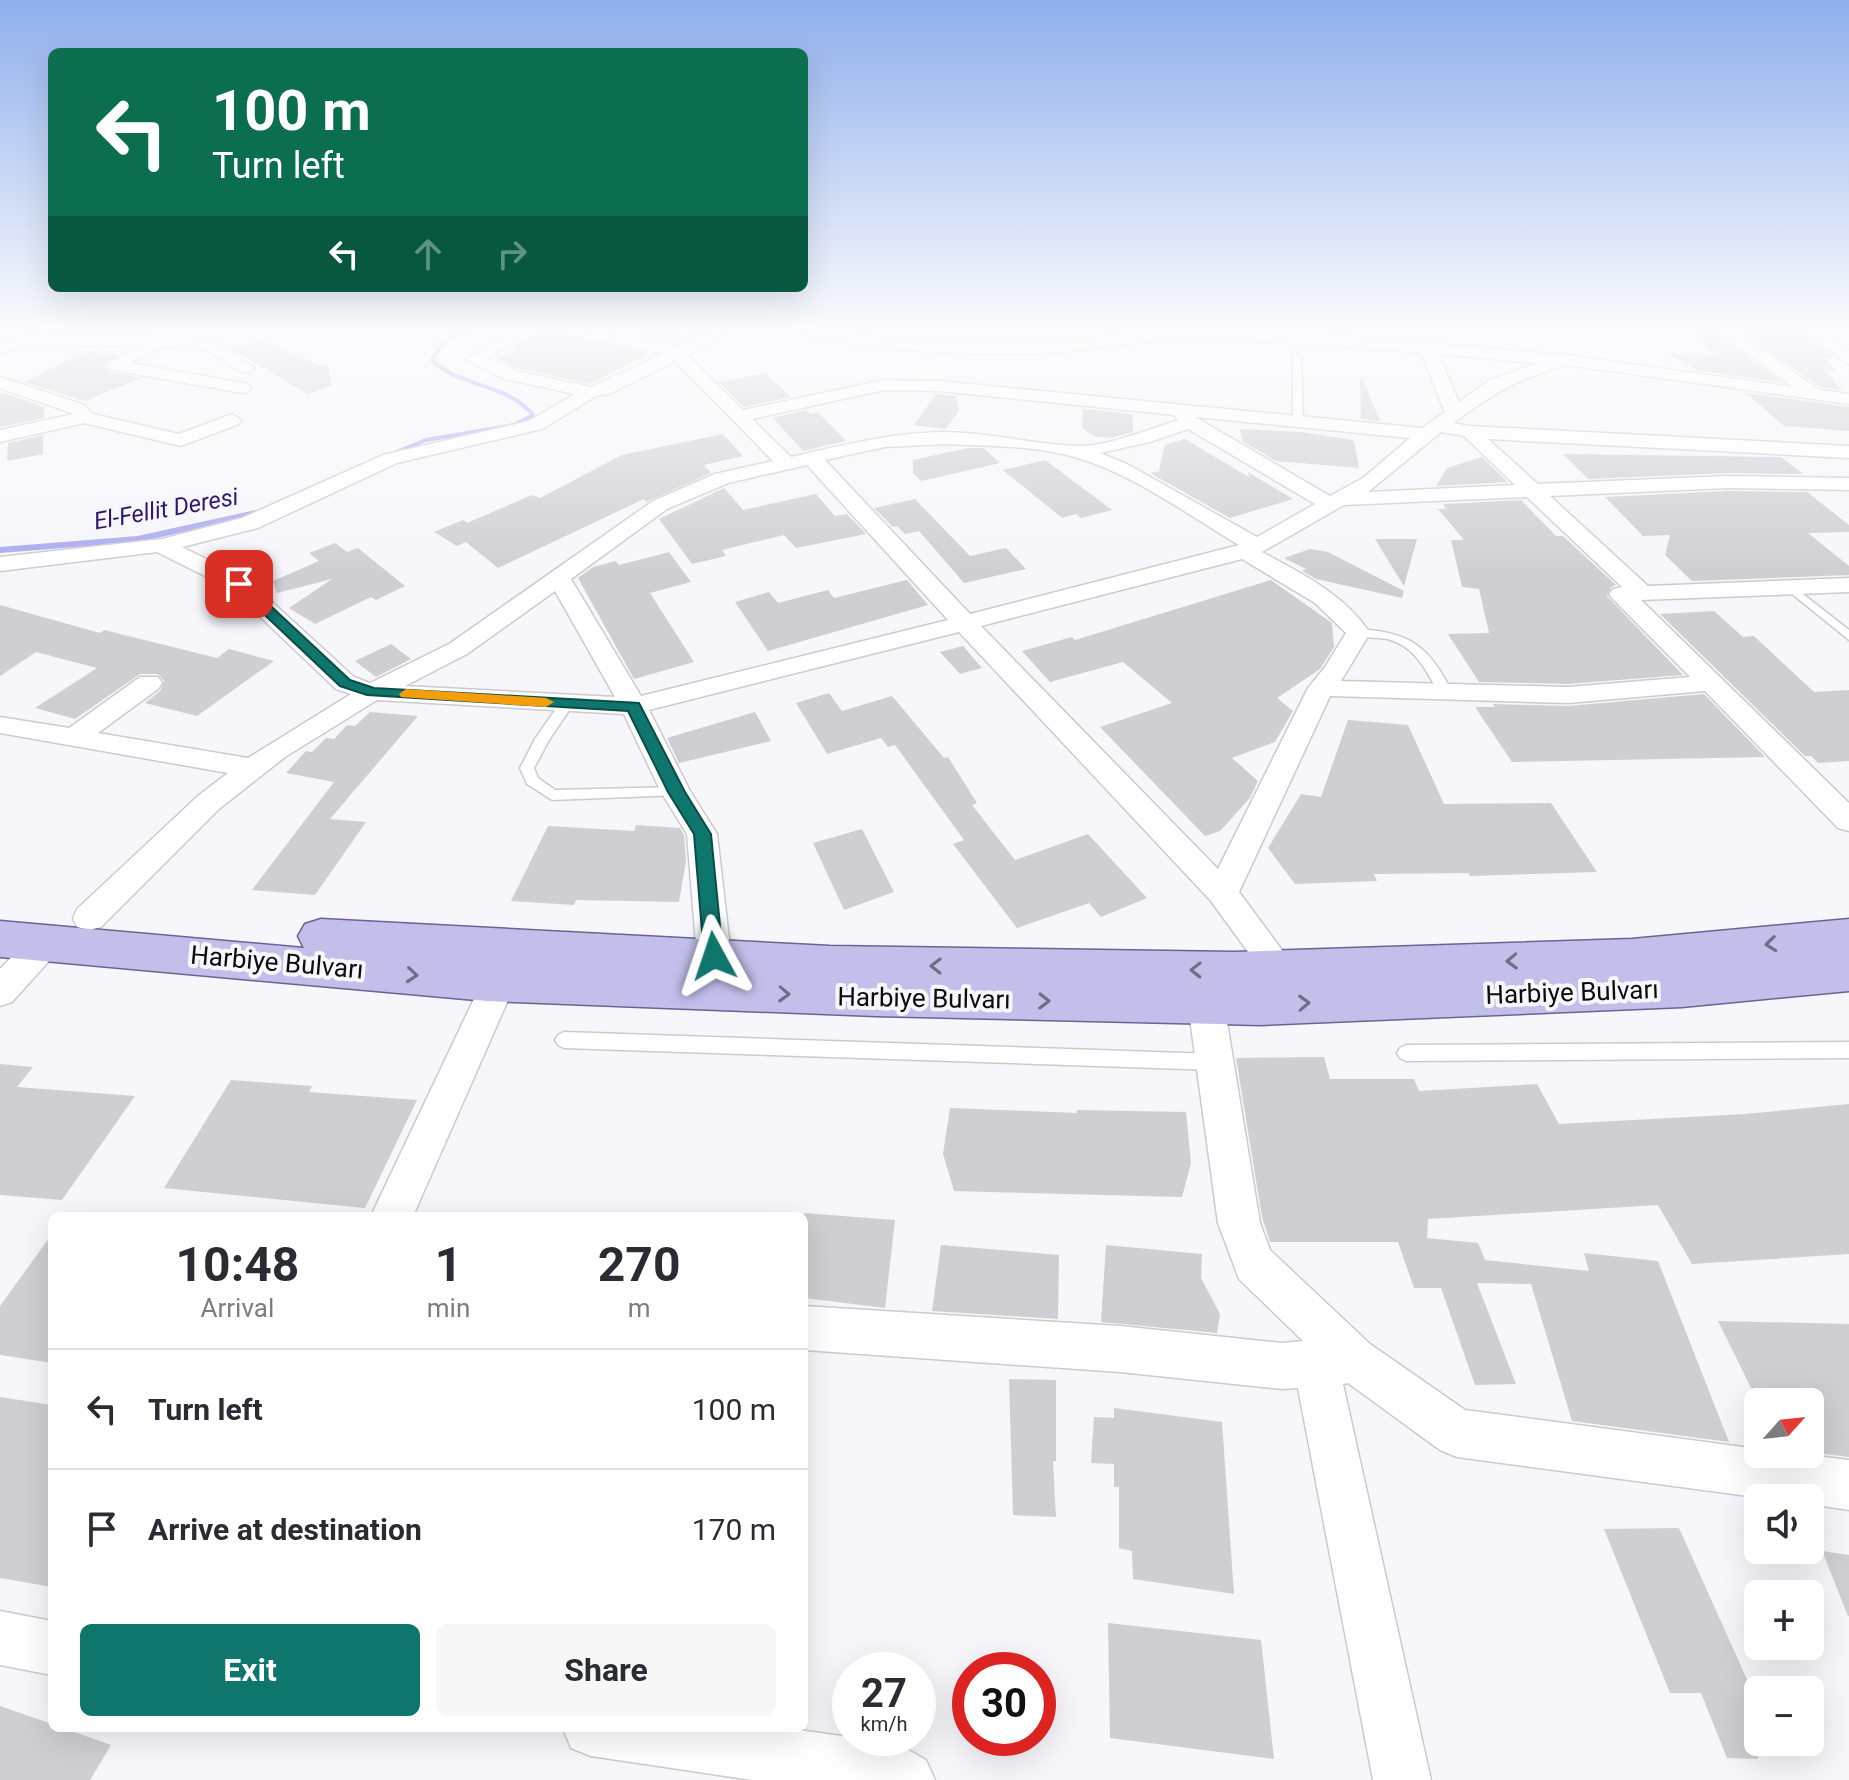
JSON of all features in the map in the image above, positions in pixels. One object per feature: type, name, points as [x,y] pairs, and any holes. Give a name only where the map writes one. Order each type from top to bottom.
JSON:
[{"type":"main road","name":"Harbiye Bulvarı","points":[[0,912],[386,941],[830,964],[1279,969],[1632,957],[1849,936]]},
{"type":"main road","name":"Harbiye Bulvarı","points":[[0,939],[499,982],[876,997],[1261,1005],[1682,988],[1849,972]]},
{"type":"street","points":[[76,409],[84,412],[84,417]]},
{"type":"street","points":[[0,564],[162,546],[250,523],[390,459],[535,425],[562,409]]},
{"type":"street","points":[[734,409],[797,459],[965,623],[1222,893],[1279,969]]},
{"type":"street","points":[[741,416],[773,409]]},
{"type":"street","points":[[1161,409],[1186,416],[1440,424],[1470,432],[1849,452]]},
{"type":"street","points":[[1438,409],[1440,424]]},
{"type":"street","points":[[162,546],[239,584],[345,683],[372,692],[634,706],[1251,548],[1370,482],[1461,409]]},
{"type":"street","points":[[1080,452],[1143,438],[1186,416]]},
{"type":"street","points":[[1186,416],[1335,502],[1727,482],[1849,484]]},
{"type":"street","points":[[0,436],[84,417],[181,440],[232,420]]},
{"type":"street","points":[[1470,432],[1642,593]]},
{"type":"street","points":[[89,918],[209,802],[275,751],[372,692],[458,649],[660,505],[722,478],[797,459],[885,441],[944,438],[1009,442],[1080,452],[1120,468],[1251,548],[1352,620],[1358,633],[1336,671],[1321,688],[1222,893]]},
{"type":"street","points":[[559,578],[634,706],[676,792],[702,834],[714,956]]},
{"type":"street","points":[[1849,585],[1621,594],[1709,683],[1790,758],[1849,821]]},
{"type":"street","points":[[73,738],[149,683]]},
{"type":"street","points":[[1321,688],[1568,695],[1709,683]]},
{"type":"street","points":[[0,725],[252,768]]},
{"type":"street","points":[[0,992],[47,941]]},
{"type":"street","points":[[394,1212],[499,982]]},
{"type":"street","points":[[1206,1004],[1239,1223],[1254,1264],[1335,1362],[1457,1433],[1849,1485]]},
{"type":"street","points":[[808,1328],[1120,1349],[1282,1366],[1335,1362]]},
{"type":"street","points":[[1335,1362],[1402,1780]]},
{"type":"street","points":[[0,1638],[48,1647]]},
{"type":"street","points":[[618,1732],[898,1773],[906,1780]]},
{"type":"lane","points":[[1298,409],[1298,421]]},
{"type":"lane","points":[[1790,587],[1849,636]]},
{"type":"lane","points":[[1358,633],[1381,633],[1409,643],[1431,661],[1445,692]]},
{"type":"lane","points":[[567,703],[542,739],[527,768],[537,786],[552,795],[676,792]]},
{"type":"lane","points":[[564,1040],[1215,1062]]},
{"type":"lane","points":[[1406,1053],[1849,1050]]},
{"type":"building","points":[[0,409],[44,409],[44,418],[0,427]]},
{"type":"building","points":[[925,409],[959,409],[945,429],[914,425]]},
{"type":"building","points":[[1083,409],[1132,414],[1133,432],[1111,438],[1094,436],[1082,428]]},
{"type":"building","points":[[1361,409],[1375,409],[1380,421],[1361,419]]},
{"type":"building","points":[[1765,409],[1849,409],[1849,431],[1784,426]]},
{"type":"building","points":[[806,410],[810,414],[818,412],[846,441],[803,451],[773,418]]},
{"type":"building","points":[[1240,429],[1301,432],[1354,440],[1359,468],[1276,461],[1242,441]]},
{"type":"building","points":[[723,434],[743,456],[704,465],[711,473],[646,502],[644,499],[498,568],[466,542],[457,546],[434,532],[463,520],[467,523],[532,495],[540,498],[622,455]]},
{"type":"building","points":[[43,435],[43,454],[7,461],[8,443]]},
{"type":"building","points":[[1185,439],[1293,499],[1230,518],[1150,473],[1161,471],[1165,445]]},
{"type":"building","points":[[968,448],[983,448],[1000,463],[921,481],[913,473],[913,460]]},
{"type":"building","points":[[1563,454],[1781,457],[1803,474],[1727,473],[1588,479]]},
{"type":"building","points":[[1482,457],[1508,482],[1436,486],[1447,468]]},
{"type":"building","points":[[1045,460],[1112,510],[1081,518],[1076,514],[1062,518],[1003,470]]},
{"type":"building","points":[[724,488],[743,510],[816,494],[835,516],[847,514],[866,534],[796,548],[784,535],[722,550],[726,556],[692,564],[659,519]]},
{"type":"building","points":[[1727,491],[1807,492],[1849,525],[1849,532],[1808,533],[1849,566],[1849,575],[1692,581],[1665,555],[1670,535],[1643,536],[1605,497]]},
{"type":"building","points":[[915,499],[970,556],[1006,548],[1026,569],[964,583],[919,531],[905,534],[874,508]]},
{"type":"building","points":[[1521,500],[1556,536],[1563,536],[1616,585],[1611,587],[1607,596],[1683,675],[1568,684],[1479,682],[1448,634],[1489,633],[1479,589],[1462,587],[1451,540],[1464,540],[1438,509],[1446,509],[1443,504]]},
{"type":"building","points":[[1375,539],[1417,539],[1404,586]]},
{"type":"building","points":[[335,543],[347,552],[358,548],[405,586],[376,600],[371,597],[315,624],[289,608],[332,579],[277,593],[273,581],[319,561],[309,553]]},
{"type":"building","points":[[1310,549],[1328,552],[1404,591],[1402,598],[1316,579],[1302,571],[1306,569],[1284,558]]},
{"type":"building","points":[[669,552],[691,582],[650,593],[694,662],[634,679],[578,578],[593,567],[616,561],[619,565]]},
{"type":"building","points":[[907,580],[928,605],[768,651],[735,602],[769,592],[778,603],[828,590],[834,598]]},
{"type":"building","points":[[1271,580],[1332,623],[1334,647],[1320,669],[1277,698],[1293,711],[1275,742],[1232,758],[1258,781],[1250,798],[1220,831],[1205,836],[1100,727],[1172,703],[1123,662],[1050,682],[1022,651],[1072,637],[1075,640]]},
{"type":"building","points":[[0,605],[100,633],[104,630],[217,658],[229,649],[274,661],[197,716],[145,703],[160,691],[164,681],[158,674],[140,674],[75,719],[35,708],[97,668],[36,652],[0,676]]},
{"type":"building","points":[[1714,611],[1743,637],[1754,636],[1814,692],[1849,690],[1849,761],[1818,763],[1811,756],[1805,756],[1660,614]]},
{"type":"building","points":[[391,644],[411,659],[376,677],[355,661]]},
{"type":"building","points":[[963,646],[982,668],[960,674],[940,652]]},
{"type":"building","points":[[829,693],[842,711],[892,696],[944,758],[948,757],[977,803],[972,805],[1015,860],[1088,834],[1147,898],[1101,917],[1089,903],[1017,928],[953,844],[964,840],[895,745],[888,747],[881,738],[827,754],[796,703]]},
{"type":"building","points":[[1704,694],[1765,757],[1512,762],[1475,707],[1495,707],[1493,704],[1568,706]]},
{"type":"building","points":[[370,712],[418,716],[330,819],[366,822],[315,895],[252,890],[334,782],[286,773],[306,751],[312,752],[326,738],[334,739],[347,725],[355,726]]},
{"type":"building","points":[[755,712],[771,741],[679,763],[667,738]]},
{"type":"building","points":[[1348,720],[1408,725],[1444,804],[1551,803],[1597,872],[1470,876],[1468,873],[1374,874],[1377,881],[1295,884],[1268,848],[1301,794],[1321,797]]},
{"type":"building","points":[[636,825],[680,828],[684,835],[686,861],[679,902],[576,900],[574,905],[511,901],[548,826],[634,831]]},
{"type":"building","points":[[862,829],[894,892],[844,910],[813,843]]},
{"type":"building","points":[[1324,1057],[1330,1079],[1414,1079],[1419,1091],[1537,1084],[1559,1124],[1745,1114],[1849,1104],[1849,1254],[1692,1264],[1658,1205],[1428,1219],[1427,1238],[1478,1243],[1485,1260],[1589,1271],[1584,1253],[1658,1261],[1729,1442],[1572,1421],[1531,1284],[1477,1283],[1516,1384],[1475,1385],[1441,1288],[1414,1288],[1398,1242],[1270,1242],[1262,1217],[1236,1058]]},
{"type":"building","points":[[0,1064],[33,1067],[17,1087],[135,1096],[62,1200],[0,1195]]},
{"type":"building","points":[[231,1080],[312,1086],[309,1092],[417,1100],[365,1208],[164,1188]]},
{"type":"building","points":[[950,1108],[1077,1113],[1077,1110],[1186,1112],[1191,1163],[1182,1197],[954,1191],[943,1154]]},
{"type":"building","points":[[808,1213],[895,1220],[885,1308],[808,1298]]},
{"type":"building","points":[[48,1240],[48,1362],[0,1355],[0,1306]]},
{"type":"building","points":[[941,1245],[1059,1255],[1058,1319],[932,1311]]},
{"type":"building","points":[[1106,1245],[1202,1254],[1201,1278],[1220,1314],[1217,1333],[1101,1322]]},
{"type":"building","points":[[1718,1321],[1849,1324],[1849,1457],[1824,1454],[1824,1388],[1751,1388]]},
{"type":"building","points":[[1009,1379],[1056,1380],[1056,1461],[1053,1461],[1056,1517],[1013,1515]]},
{"type":"building","points":[[0,1397],[48,1404],[48,1586],[0,1578]]},
{"type":"building","points":[[1114,1408],[1222,1422],[1234,1594],[1133,1579],[1132,1551],[1119,1548],[1119,1487],[1114,1487],[1114,1464],[1091,1463],[1094,1417],[1114,1418]]},
{"type":"building","points":[[1679,1528],[1745,1676],[1744,1756],[1758,1756],[1758,1759],[1727,1758],[1701,1693],[1670,1693],[1604,1529]]},
{"type":"building","points":[[1824,1551],[1849,1555],[1848,1616],[1824,1556]]},
{"type":"building","points":[[1108,1623],[1261,1640],[1274,1759],[1110,1738]]},
{"type":"building","points":[[0,1706],[48,1723],[48,1732],[74,1732],[111,1745],[90,1780],[0,1780]]},
{"type":"waterway","name":"El-Fellit Deresi","points":[[382,458],[426,440],[514,425],[533,415],[526,409]]},
{"type":"waterway","name":"El-Fellit Deresi","points":[[0,550],[138,539],[256,513]]},
{"type":"slow traffic","points":[[406,694],[546,702]]},
{"type":"route","points":[[239,584],[345,683],[372,692],[634,706],[676,792],[702,834],[714,956]]}]
